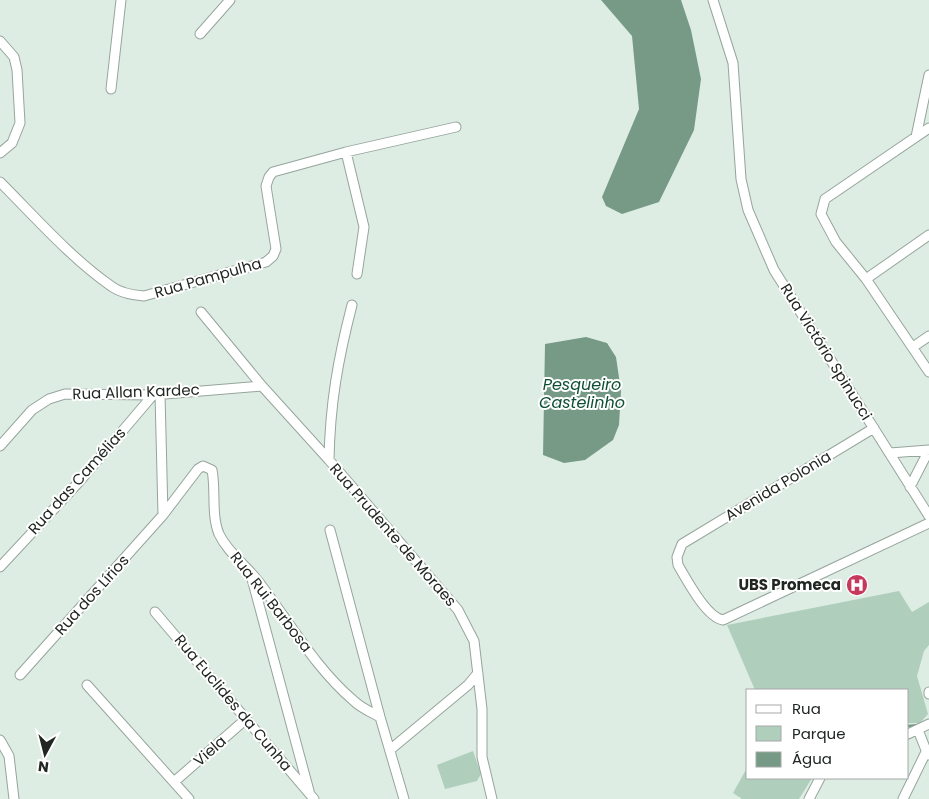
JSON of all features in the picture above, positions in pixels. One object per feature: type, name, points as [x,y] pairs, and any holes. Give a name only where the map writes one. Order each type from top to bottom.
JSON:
[{"type":"street","points":[[111,89],[121,0]]},
{"type":"street","points":[[200,34],[230,0]]},
{"type":"street","name":"Rua Victório Spinucci","points":[[713,0],[733,63],[741,179],[748,210],[774,270],[929,516]]},
{"type":"street","points":[[0,41],[14,57],[17,70],[20,122],[12,143],[0,153]]},
{"type":"street","points":[[916,137],[929,75]]},
{"type":"street","name":"Rua Pampulha","points":[[0,182],[112,287],[127,294],[144,296],[266,262],[273,256],[276,249],[266,186],[269,177],[274,172],[346,152],[456,127]]},
{"type":"street","points":[[929,128],[825,199],[820,214],[836,242],[866,279],[929,372]]},
{"type":"street","points":[[346,152],[364,227],[357,274]]},
{"type":"street","points":[[866,279],[929,235]]},
{"type":"street","points":[[329,460],[330,429],[338,361],[352,305]]},
{"type":"street","name":"Rua Prudente de Moraes","points":[[202,312],[262,386],[329,460],[458,610],[474,642],[482,709],[482,757],[492,799]]},
{"type":"street","points":[[912,347],[929,336]]},
{"type":"street","name":"Rua Allan Kardec","points":[[0,446],[32,410],[49,399],[65,394],[156,395],[262,386]]},
{"type":"street","points":[[156,395],[163,516]]},
{"type":"street","name":"Rua das Camélias","points":[[0,567],[156,395]]},
{"type":"street","name":"Avenida Polonia","points":[[874,428],[682,544],[677,557],[678,565],[716,619],[731,618],[929,523]]},
{"type":"street","points":[[890,453],[929,450],[910,487]]},
{"type":"street","name":"Rua dos Lírios","points":[[20,675],[163,516],[202,466]]},
{"type":"street","name":"Rua Rui Barbosa","points":[[202,466],[212,470],[215,485],[217,526],[220,535],[236,558],[250,570],[323,669],[354,702],[380,717]]},
{"type":"street","points":[[330,530],[404,799]]},
{"type":"street","points":[[250,570],[312,798]]},
{"type":"street","name":"Rua Euclides da Cunha","points":[[155,612],[312,798]]},
{"type":"street","points":[[391,749],[468,685],[478,673]]},
{"type":"street","points":[[87,685],[189,799]]},
{"type":"street","name":"Viela","points":[[174,782],[246,719]]},
{"type":"street","points":[[909,734],[922,733],[929,724]]},
{"type":"street","points":[[903,799],[927,755],[922,733]]},
{"type":"street","points":[[0,740],[9,756],[14,799]]},
{"type":"street","points":[[809,799],[819,779]]},
{"type":"green space","points":[[899,591],[912,612],[929,602],[929,645],[924,651],[917,676],[928,714],[920,723],[909,723],[909,689],[755,689],[727,625]]},
{"type":"green space","points":[[473,751],[481,774],[477,781],[445,789],[437,765]]},
{"type":"green space","points":[[746,770],[746,779],[811,779],[799,799],[742,799],[733,793]]},
{"type":"water","points":[[601,0],[681,0],[691,30],[701,79],[694,130],[659,202],[622,214],[606,206],[602,197],[639,109],[632,36]]},
{"type":"water","name":"Pesqueiro Castelinho","points":[[586,337],[607,343],[616,357],[621,391],[619,425],[613,440],[585,460],[564,463],[543,455],[545,344]]},
{"type":"waterway","points":[[909,726],[919,725]]},
{"type":"place","name":"UBS Promeca","points":[[857,585]]}]
